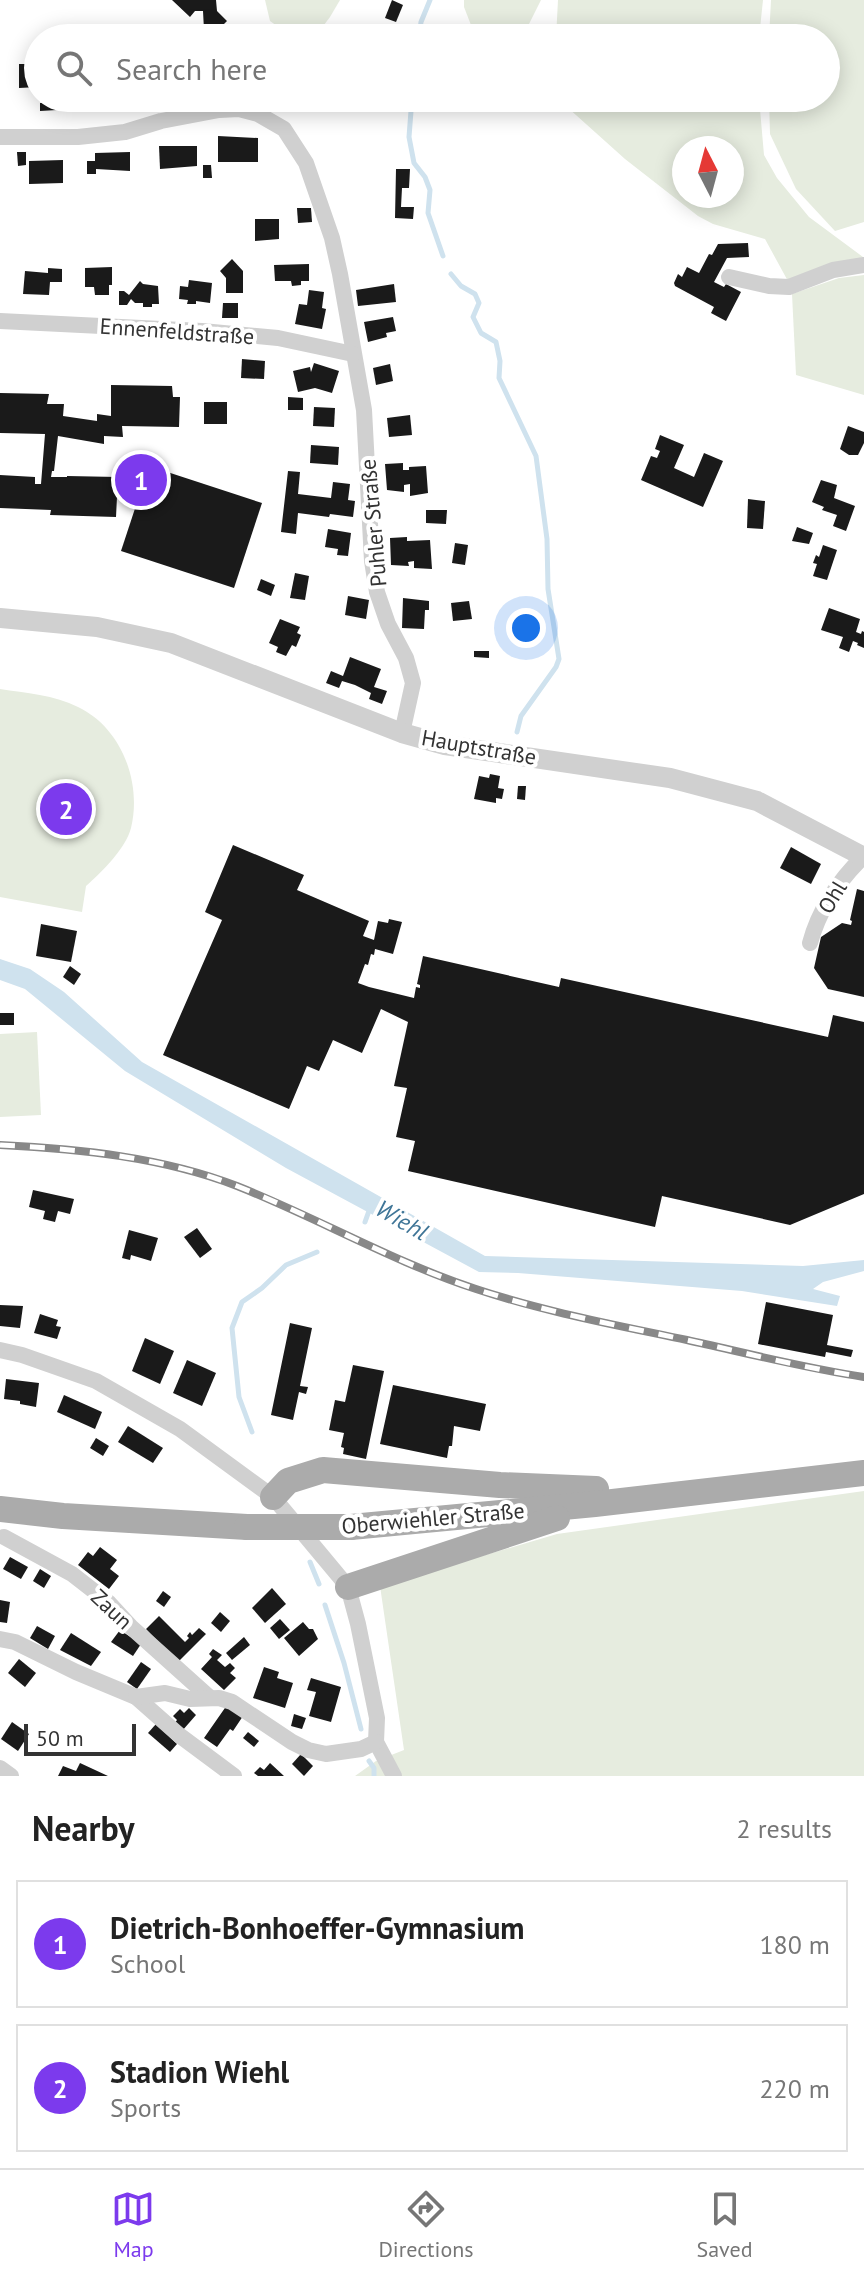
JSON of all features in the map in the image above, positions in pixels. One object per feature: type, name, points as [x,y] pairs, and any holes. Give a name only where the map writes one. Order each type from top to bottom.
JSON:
[{"type":"main road","points":[[273,1497],[288,1481],[323,1470],[578,1489],[719,1488]]},
{"type":"main road","name":"Oberwiehler Straße","points":[[0,1509],[63,1516],[247,1527],[351,1527],[595,1504],[864,1473]]},
{"type":"main road","points":[[348,1587],[595,1504]]},
{"type":"street","name":"Puhler Straße","points":[[0,137],[78,137],[125,132],[208,112]]},
{"type":"street","name":"Puhler Straße","points":[[250,112],[284,129],[306,163],[332,238],[364,410],[372,561],[377,592],[388,624],[406,658],[413,683],[402,733]]},
{"type":"street","points":[[729,277],[789,287],[833,270],[864,265]]},
{"type":"street","name":"Ennenfeldstraße","points":[[0,321],[278,338],[353,354]]},
{"type":"street","name":"Hauptstraße","points":[[0,618],[97,627],[171,643],[402,733],[445,745],[670,778],[757,801],[864,857]]},
{"type":"street","name":"Ohl","points":[[810,943],[815,924],[844,875],[864,857]]},
{"type":"street","points":[[0,1350],[96,1381],[180,1429],[273,1497],[348,1587],[377,1718],[376,1742],[394,1776]]},
{"type":"street","name":"Zaun","points":[[4,1537],[72,1574],[108,1602],[131,1627],[209,1697]]},
{"type":"street","name":"Zaun","points":[[0,1639],[15,1642],[136,1697],[179,1735],[234,1776]]},
{"type":"street","name":"Zaun","points":[[136,1697],[165,1693],[190,1699],[209,1697],[232,1702],[292,1742],[326,1754],[361,1749],[376,1742]]},
{"type":"street","points":[[0,1768],[11,1776]]},
{"type":"shaded area","points":[[265,0],[340,0],[325,24],[274,24],[270,21]]},
{"type":"shaded area","points":[[464,0],[541,0],[529,24],[471,24]]},
{"type":"shaded area","points":[[558,0],[763,0],[760,24],[557,24]]},
{"type":"shaded area","points":[[771,0],[864,0],[864,222],[835,231],[796,189],[770,134],[769,112],[840,112],[840,24],[770,24]]},
{"type":"shaded area","points":[[573,112],[760,112],[764,155],[777,178],[809,217],[863,257],[789,283],[765,239],[713,224],[688,208],[744,208],[744,136],[672,136],[672,196]]},
{"type":"shaded area","points":[[864,275],[864,395],[796,375],[792,294],[839,278]]},
{"type":"shaded area","points":[[0,689],[50,697],[78,707],[106,728],[125,758],[134,793],[131,828],[119,852],[86,886],[82,912],[0,897]]},
{"type":"shaded area","points":[[37,1032],[41,1115],[0,1117],[0,1034]]},
{"type":"shaded area","points":[[864,1491],[864,1776],[355,1776],[376,1761],[404,1750],[380,1586],[557,1534]]},
{"type":"water","name":"Wiehl","points":[[0,959],[30,969],[64,992],[142,1062],[485,1256],[803,1266],[864,1260],[864,1271],[823,1282],[813,1289],[840,1296],[837,1306],[742,1291],[479,1272],[286,1168],[125,1071],[25,989],[0,980]]},
{"type":"building","points":[[172,0],[216,0],[217,11],[227,21],[224,24],[204,24],[203,11],[195,11],[190,17]]},
{"type":"building","points":[[392,0],[403,5],[396,22],[385,18]]},
{"type":"building","points":[[19,64],[24,64],[24,88],[19,88]]},
{"type":"building","points":[[218,136],[258,138],[258,162],[218,162]]},
{"type":"building","points":[[159,146],[197,146],[197,166],[160,169]]},
{"type":"building","points":[[17,152],[26,152],[26,165],[18,166]]},
{"type":"building","points":[[130,152],[130,171],[96,169],[96,174],[87,174],[87,161],[95,161],[95,153]]},
{"type":"building","points":[[63,160],[63,183],[29,184],[29,161]]},
{"type":"building","points":[[203,165],[211,165],[212,178],[203,178]]},
{"type":"building","points":[[396,169],[410,169],[409,188],[402,188],[401,207],[414,207],[413,219],[395,218]]},
{"type":"building","points":[[297,208],[311,208],[312,222],[298,223]]},
{"type":"building","points":[[255,219],[279,219],[279,239],[255,241]]},
{"type":"building","points":[[748,243],[749,257],[727,258],[714,282],[741,292],[726,321],[711,313],[714,307],[675,286],[678,274],[682,277],[687,267],[699,273],[718,244]]},
{"type":"building","points":[[232,259],[243,271],[243,293],[226,293],[226,278],[220,271]]},
{"type":"building","points":[[309,264],[309,281],[301,281],[301,285],[292,286],[291,281],[275,281],[274,265]]},
{"type":"building","points":[[112,267],[109,295],[95,295],[94,287],[85,287],[85,268]]},
{"type":"building","points":[[48,268],[62,269],[62,282],[50,282],[49,295],[23,294],[25,271],[48,273]]},
{"type":"building","points":[[189,280],[212,283],[210,303],[196,301],[196,304],[187,304],[188,300],[179,299],[180,286],[188,287]]},
{"type":"building","points":[[140,281],[158,286],[159,304],[143,307],[143,303],[135,303],[131,299],[127,305],[119,305],[119,291],[129,295]]},
{"type":"building","points":[[394,284],[396,302],[358,306],[356,290]]},
{"type":"building","points":[[309,290],[324,292],[322,308],[326,309],[322,329],[295,324],[299,304],[307,305]]},
{"type":"building","points":[[223,303],[238,303],[238,318],[222,318]]},
{"type":"building","points":[[393,317],[396,331],[368,342],[364,322]]},
{"type":"building","points":[[242,359],[265,361],[264,379],[241,378]]},
{"type":"building","points":[[314,363],[339,371],[332,393],[315,388],[298,392],[293,371],[310,367],[311,372]]},
{"type":"building","points":[[390,364],[393,381],[376,385],[373,368]]},
{"type":"building","points":[[111,385],[172,386],[173,397],[180,397],[179,427],[122,426],[123,437],[104,436],[104,444],[58,436],[51,477],[118,477],[116,517],[50,515],[51,510],[0,508],[0,475],[35,477],[35,484],[41,484],[45,434],[0,433],[0,393],[49,394],[47,404],[64,404],[63,416],[97,421],[97,414],[111,416]]},
{"type":"building","points":[[288,397],[303,398],[303,410],[288,410]]},
{"type":"building","points":[[204,402],[227,402],[227,424],[204,424]]},
{"type":"building","points":[[314,407],[335,408],[334,427],[313,426]]},
{"type":"building","points":[[410,415],[412,435],[389,437],[387,418]]},
{"type":"building","points":[[848,426],[864,432],[864,443],[858,455],[849,455],[840,449]]},
{"type":"building","points":[[660,435],[684,445],[674,468],[694,477],[704,453],[723,461],[703,507],[641,480],[651,456],[657,458],[660,451],[655,449]]},
{"type":"building","points":[[311,445],[339,447],[338,465],[310,463]]},
{"type":"building","points":[[403,463],[403,470],[426,466],[428,493],[410,496],[410,484],[404,485],[404,492],[387,490],[385,464]]},
{"type":"building","points":[[149,466],[262,503],[234,588],[121,551]]},
{"type":"building","points":[[288,471],[300,472],[298,494],[331,498],[333,482],[350,484],[348,500],[355,501],[353,517],[298,513],[296,534],[281,532]]},
{"type":"building","points":[[821,480],[837,485],[834,498],[855,506],[846,531],[833,526],[837,515],[822,510],[824,507],[812,502]]},
{"type":"building","points":[[748,499],[765,501],[763,529],[747,528]]},
{"type":"building","points":[[426,510],[447,510],[446,524],[426,523]]},
{"type":"building","points":[[797,527],[813,533],[809,544],[792,541]]},
{"type":"building","points":[[328,529],[351,533],[348,556],[337,555],[338,549],[325,547]]},
{"type":"building","points":[[407,537],[407,541],[430,540],[432,569],[414,568],[414,561],[408,562],[409,566],[391,565],[390,538]]},
{"type":"building","points":[[455,543],[468,545],[465,565],[452,563]]},
{"type":"building","points":[[823,545],[837,550],[827,580],[813,576],[817,564],[813,563]]},
{"type":"building","points":[[295,573],[309,576],[305,600],[290,598]]},
{"type":"building","points":[[261,579],[275,585],[271,596],[257,590]]},
{"type":"building","points":[[348,596],[369,600],[366,619],[345,615]]},
{"type":"building","points":[[403,598],[429,601],[424,629],[402,628]]},
{"type":"building","points":[[469,601],[472,619],[453,621],[451,603]]},
{"type":"building","points":[[829,608],[860,619],[856,632],[864,632],[864,648],[853,641],[849,652],[839,648],[843,637],[821,630]]},
{"type":"building","points":[[280,619],[300,627],[297,633],[301,635],[296,647],[292,645],[286,656],[276,652],[278,647],[269,643]]},
{"type":"building","points":[[474,651],[489,651],[489,658],[474,657]]},
{"type":"building","points":[[350,657],[381,669],[374,687],[387,691],[382,704],[369,699],[371,693],[355,685],[342,681],[339,688],[326,683],[331,671],[343,676]]},
{"type":"building","points":[[490,774],[500,776],[498,788],[504,789],[502,799],[496,798],[496,803],[474,799],[479,776],[489,778]]},
{"type":"building","points":[[518,786],[526,786],[525,800],[517,799]]},
{"type":"building","points":[[233,845],[304,875],[297,890],[369,921],[363,936],[374,940],[378,921],[388,923],[389,919],[402,922],[393,954],[375,949],[368,965],[365,964],[358,983],[369,987],[414,998],[416,987],[420,988],[417,984],[423,956],[559,987],[561,978],[828,1037],[833,1015],[864,1022],[864,1194],[790,1225],[662,1196],[655,1227],[408,1171],[415,1141],[396,1137],[407,1088],[394,1086],[408,1022],[381,1009],[362,1053],[333,1040],[319,1071],[307,1066],[289,1109],[163,1055],[222,920],[205,912]]},
{"type":"building","points":[[791,847],[821,864],[811,884],[780,868]]},
{"type":"building","points":[[857,889],[864,891],[864,997],[828,989],[814,968],[821,937],[842,923],[851,925]]},
{"type":"building","points":[[41,924],[77,931],[71,962],[36,956]]},
{"type":"building","points":[[70,966],[81,974],[74,985],[63,977]]},
{"type":"building","points":[[0,1013],[14,1013],[14,1025],[0,1025]]},
{"type":"building","points":[[33,1190],[74,1199],[70,1214],[58,1211],[55,1222],[43,1219],[45,1211],[29,1207]]},
{"type":"building","points":[[197,1228],[212,1249],[200,1258],[184,1237]]},
{"type":"building","points":[[129,1230],[158,1238],[151,1261],[131,1255],[130,1260],[122,1258]]},
{"type":"building","points":[[766,1302],[833,1315],[827,1345],[853,1350],[851,1357],[826,1352],[825,1357],[758,1344]]},
{"type":"building","points":[[0,1305],[23,1306],[20,1328],[0,1326]]},
{"type":"building","points":[[40,1314],[58,1320],[56,1326],[61,1327],[57,1339],[34,1333]]},
{"type":"building","points":[[290,1323],[312,1328],[300,1386],[308,1387],[306,1394],[299,1392],[293,1420],[271,1415]]},
{"type":"building","points":[[145,1338],[174,1351],[160,1384],[132,1371]]},
{"type":"building","points":[[187,1360],[216,1373],[202,1406],[173,1393]]},
{"type":"building","points":[[353,1365],[384,1371],[366,1459],[343,1454],[344,1433],[329,1430],[335,1400],[345,1402]]},
{"type":"building","points":[[6,1379],[39,1383],[36,1407],[4,1399]]},
{"type":"building","points":[[393,1385],[486,1404],[480,1431],[454,1426],[447,1458],[380,1444]]},
{"type":"building","points":[[64,1395],[102,1412],[95,1429],[57,1412]]},
{"type":"building","points":[[128,1426],[163,1448],[153,1463],[118,1442]]},
{"type":"building","points":[[96,1438],[109,1446],[103,1456],[90,1448]]},
{"type":"building","points":[[100,1547],[117,1560],[110,1569],[119,1576],[109,1589],[78,1565],[88,1552],[93,1556]]},
{"type":"building","points":[[10,1557],[28,1567],[21,1579],[3,1569]]},
{"type":"building","points":[[40,1569],[51,1576],[44,1588],[33,1581]]},
{"type":"building","points":[[272,1588],[286,1604],[265,1623],[252,1608]]},
{"type":"building","points":[[163,1591],[171,1597],[164,1607],[156,1601]]},
{"type":"building","points":[[0,1600],[10,1602],[7,1623],[0,1622]]},
{"type":"building","points":[[220,1612],[230,1621],[221,1632],[211,1623]]},
{"type":"building","points":[[159,1616],[185,1642],[190,1632],[192,1635],[199,1628],[206,1634],[178,1662],[146,1629]]},
{"type":"building","points":[[280,1619],[290,1630],[279,1639],[270,1628]]},
{"type":"building","points":[[303,1622],[313,1629],[318,1639],[299,1656],[284,1638]]},
{"type":"building","points":[[37,1626],[55,1636],[48,1649],[30,1638]]},
{"type":"building","points":[[120,1630],[141,1644],[133,1656],[111,1642]]},
{"type":"building","points":[[71,1633],[101,1652],[91,1666],[60,1650]]},
{"type":"building","points":[[244,1637],[250,1645],[232,1660],[226,1653]]},
{"type":"building","points":[[213,1649],[222,1655],[217,1660],[225,1667],[230,1663],[235,1668],[230,1673],[236,1678],[224,1690],[201,1669],[212,1657],[209,1654]]},
{"type":"building","points":[[19,1659],[36,1673],[25,1687],[8,1673]]},
{"type":"building","points":[[141,1662],[151,1669],[137,1689],[127,1682]]},
{"type":"building","points":[[264,1667],[279,1672],[277,1678],[293,1683],[285,1708],[253,1698]]},
{"type":"building","points":[[311,1678],[341,1687],[331,1722],[309,1716],[316,1692],[307,1690]]},
{"type":"building","points":[[227,1705],[243,1716],[217,1747],[204,1738]]},
{"type":"building","points":[[189,1708],[196,1715],[182,1731],[174,1724],[177,1720],[173,1716],[180,1709],[184,1713]]},
{"type":"building","points":[[294,1714],[306,1718],[302,1729],[291,1726]]},
{"type":"building","points":[[12,1722],[29,1734],[18,1751],[1,1739]]},
{"type":"building","points":[[156,1724],[177,1744],[170,1752],[148,1733]]},
{"type":"building","points":[[248,1732],[259,1741],[254,1747],[243,1738]]},
{"type":"building","points":[[301,1754],[313,1766],[304,1776],[292,1764]]},
{"type":"building","points":[[80,1763],[108,1776],[58,1776],[63,1766],[76,1771]]},
{"type":"building","points":[[270,1763],[284,1776],[258,1776],[254,1773],[260,1767],[264,1770]]},
{"type":"waterway","points":[[421,24],[430,0]]},
{"type":"waterway","points":[[411,112],[409,137],[414,163],[430,190],[428,213],[443,256]]},
{"type":"waterway","points":[[451,274],[461,286],[475,294],[479,303],[473,317],[481,333],[496,342],[500,361],[499,378],[536,456],[547,539],[548,589],[559,659],[521,716],[517,732]]},
{"type":"waterway","name":"Wiehl","points":[[365,1222],[370,1208]]},
{"type":"waterway","points":[[252,1432],[239,1397],[232,1328],[242,1302],[286,1265],[317,1252]]},
{"type":"waterway","points":[[310,1562],[319,1584]]},
{"type":"waterway","points":[[325,1605],[361,1729]]},
{"type":"waterway","points":[[369,1761],[374,1768],[374,1776]]},
{"type":"railway","points":[[0,1145],[90,1152],[180,1168],[237,1186],[445,1278],[528,1305],[864,1377]]},
{"type":"place","name":"Dietrich-Bonhoeffer-Gymnasium","points":[[141,480]]},
{"type":"place","name":"Stadion Wiehl","points":[[66,809]]}]
